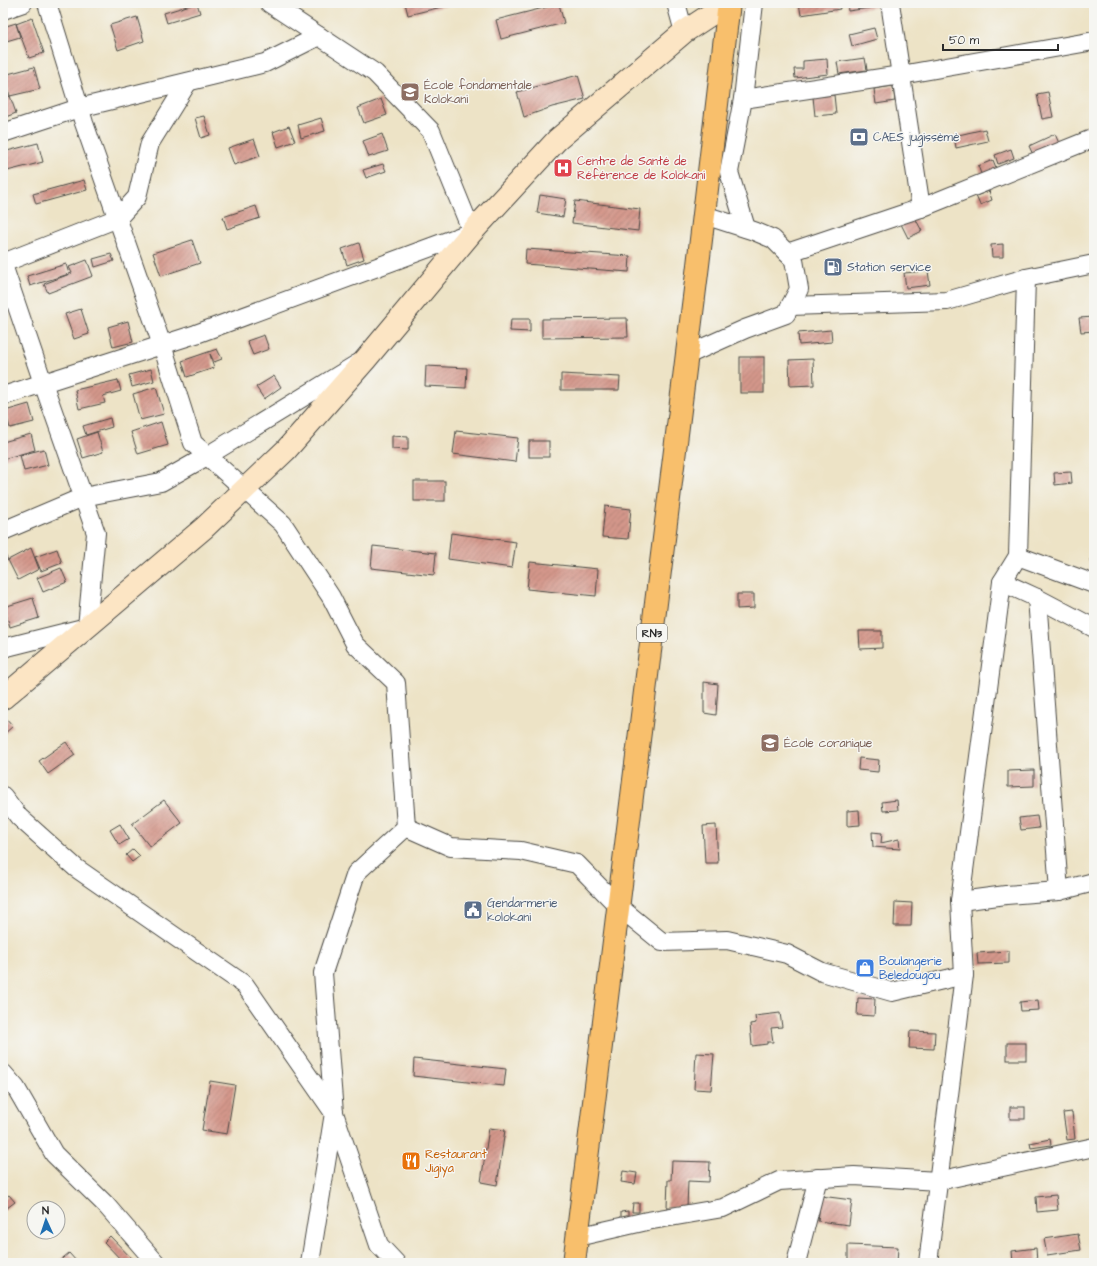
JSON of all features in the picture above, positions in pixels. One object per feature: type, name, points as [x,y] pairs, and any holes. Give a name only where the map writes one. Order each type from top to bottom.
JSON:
[{"type":"highway","name":"RN3","points":[[574,1263],[687,355],[728,3]]},
{"type":"main road","points":[[3,698],[204,528],[286,450],[366,359],[472,232],[557,140],[684,32],[728,3]]},
{"type":"street","points":[[3,10],[23,3]]},
{"type":"street","points":[[47,3],[79,108],[162,345],[193,443],[284,524],[331,598],[355,644],[396,683],[406,826]]},
{"type":"street","points":[[3,396],[196,334],[472,232],[431,131],[375,73],[269,3]]},
{"type":"street","points":[[676,3],[684,32]]},
{"type":"street","points":[[746,228],[729,172],[743,100],[754,3]]},
{"type":"street","points":[[890,3],[921,208]]},
{"type":"street","points":[[3,133],[79,108],[265,63],[319,36]]},
{"type":"street","points":[[743,100],[901,75],[1094,41]]},
{"type":"street","points":[[3,648],[87,627],[96,533],[3,264],[118,218],[137,197],[150,143],[188,82]]},
{"type":"street","points":[[787,253],[921,208],[1094,138]]},
{"type":"street","points":[[687,355],[745,329],[786,314],[799,289],[794,260],[773,239],[746,228],[704,215]]},
{"type":"street","points":[[790,306],[947,301],[1026,278],[1094,264]]},
{"type":"street","points":[[928,1263],[964,975],[960,901],[1002,582],[1018,556],[1026,278]]},
{"type":"street","points":[[3,531],[83,497],[161,482],[207,456],[366,359]]},
{"type":"street","points":[[1018,556],[1094,584]]},
{"type":"street","points":[[1002,582],[1037,598],[1094,628]]},
{"type":"street","points":[[1037,598],[1059,891]]},
{"type":"street","points":[[3,796],[19,817],[76,868],[245,985],[334,1113],[379,1245],[396,1263]]},
{"type":"street","points":[[406,826],[451,847],[521,851],[577,864],[618,906],[662,942],[727,940],[787,954],[822,972],[892,992],[964,975]]},
{"type":"street","points":[[310,1263],[334,1113],[323,973],[356,873],[406,826]]},
{"type":"street","points":[[960,901],[1006,895],[1059,891],[1094,882]]},
{"type":"street","points":[[3,1073],[16,1088],[54,1154],[105,1204],[156,1263]]},
{"type":"street","points":[[577,1236],[647,1221],[723,1208],[779,1181],[854,1176],[938,1181],[1094,1147]]},
{"type":"street","points":[[796,1263],[818,1178]]},
{"type":"building","points":[[197,3],[200,13],[167,23],[164,13]]},
{"type":"building","points":[[405,3],[454,3],[454,4],[408,15]]},
{"type":"building","points":[[799,3],[839,3],[840,9],[801,15]]},
{"type":"building","points":[[847,3],[877,3],[877,7],[848,11]]},
{"type":"building","points":[[559,4],[564,23],[501,39],[496,20]]},
{"type":"building","points":[[137,17],[144,41],[118,50],[110,25]]},
{"type":"building","points":[[32,18],[44,53],[29,58],[16,24]]},
{"type":"building","points":[[16,23],[20,37],[3,42],[3,27]]},
{"type":"building","points":[[874,28],[877,39],[852,46],[849,34]]},
{"type":"building","points":[[865,58],[867,70],[839,74],[837,62]]},
{"type":"building","points":[[827,59],[828,74],[795,78],[794,69],[803,69],[803,61]]},
{"type":"building","points":[[34,67],[40,89],[10,96],[4,75]]},
{"type":"building","points":[[578,75],[585,99],[552,107],[524,117],[517,92]]},
{"type":"building","points":[[893,86],[895,101],[876,104],[874,89]]},
{"type":"building","points":[[1048,92],[1053,117],[1042,119],[1037,94]]},
{"type":"building","points":[[834,95],[836,114],[815,116],[813,97]]},
{"type":"building","points":[[10,96],[16,113],[3,118],[3,99]]},
{"type":"building","points":[[381,99],[387,115],[364,123],[358,108]]},
{"type":"building","points":[[204,116],[210,135],[201,138],[195,118]]},
{"type":"building","points":[[321,118],[325,131],[301,138],[298,125]]},
{"type":"building","points":[[289,126],[295,141],[278,147],[273,132]]},
{"type":"building","points":[[985,129],[988,141],[956,148],[954,136]]},
{"type":"building","points":[[382,134],[388,151],[369,157],[363,141]]},
{"type":"building","points":[[1055,134],[1061,148],[1035,159],[1029,146]]},
{"type":"building","points":[[254,139],[260,156],[234,165],[228,148]]},
{"type":"building","points":[[38,143],[43,162],[3,172],[3,152]]},
{"type":"building","points":[[1011,149],[1014,158],[998,164],[995,155]]},
{"type":"building","points":[[993,160],[997,170],[982,176],[978,166]]},
{"type":"building","points":[[383,164],[386,171],[366,178],[363,170]]},
{"type":"building","points":[[84,180],[87,190],[36,204],[33,194]]},
{"type":"building","points":[[989,191],[992,200],[980,205],[976,196]]},
{"type":"building","points":[[540,195],[566,199],[563,217],[537,213]]},
{"type":"building","points":[[575,201],[640,209],[638,231],[572,223]]},
{"type":"building","points":[[256,206],[260,218],[227,229],[223,217]]},
{"type":"building","points":[[915,218],[922,231],[908,238],[901,224]]},
{"type":"building","points":[[192,240],[200,263],[161,276],[153,253]]},
{"type":"building","points":[[359,243],[364,259],[347,265],[342,249]]},
{"type":"building","points":[[1003,244],[1003,257],[992,257],[991,245]]},
{"type":"building","points":[[526,249],[630,256],[629,272],[525,264]]},
{"type":"building","points":[[111,254],[114,261],[95,267],[93,259]]},
{"type":"building","points":[[87,260],[93,276],[48,293],[44,284],[72,273],[69,267]]},
{"type":"building","points":[[66,264],[69,274],[30,286],[27,276]]},
{"type":"building","points":[[928,271],[930,285],[906,288],[904,273]]},
{"type":"building","points":[[81,309],[89,334],[74,339],[65,314]]},
{"type":"building","points":[[1094,317],[1094,331],[1081,332],[1079,318]]},
{"type":"building","points":[[627,318],[628,337],[542,338],[542,319]]},
{"type":"building","points":[[511,319],[530,319],[530,332],[510,331]]},
{"type":"building","points":[[128,321],[133,342],[113,347],[108,327]]},
{"type":"building","points":[[831,330],[832,342],[799,345],[798,333]]},
{"type":"building","points":[[264,335],[269,349],[253,355],[247,341]]},
{"type":"building","points":[[217,349],[222,359],[214,362],[210,354],[214,368],[187,377],[182,361]]},
{"type":"building","points":[[740,357],[764,357],[764,393],[740,393]]},
{"type":"building","points":[[813,359],[814,385],[790,386],[789,360]]},
{"type":"building","points":[[426,366],[467,368],[466,388],[425,386]]},
{"type":"building","points":[[151,369],[154,381],[132,387],[129,375]]},
{"type":"building","points":[[561,374],[620,377],[619,390],[561,390]]},
{"type":"building","points":[[274,376],[281,387],[264,399],[256,387]]},
{"type":"building","points":[[118,380],[121,391],[103,396],[105,403],[79,409],[75,390]]},
{"type":"building","points":[[156,387],[164,414],[140,420],[133,394]]},
{"type":"building","points":[[29,404],[34,422],[10,428],[5,411]]},
{"type":"building","points":[[110,418],[112,427],[86,435],[83,426]]},
{"type":"building","points":[[161,422],[168,445],[138,454],[131,432]]},
{"type":"building","points":[[456,431],[518,438],[515,462],[453,454]]},
{"type":"building","points":[[97,432],[103,452],[83,458],[77,439]]},
{"type":"building","points":[[31,434],[35,450],[3,459],[3,442]]},
{"type":"building","points":[[392,436],[408,437],[408,450],[392,449]]},
{"type":"building","points":[[529,441],[549,441],[549,457],[529,457]]},
{"type":"building","points":[[44,449],[48,465],[24,471],[20,455]]},
{"type":"building","points":[[1071,472],[1072,483],[1055,485],[1054,473]]},
{"type":"building","points":[[414,481],[445,481],[445,501],[414,501]]},
{"type":"building","points":[[605,506],[631,509],[628,539],[602,537]]},
{"type":"building","points":[[451,533],[516,542],[512,568],[448,559]]},
{"type":"building","points":[[373,546],[436,553],[434,575],[371,568]]},
{"type":"building","points":[[31,548],[39,569],[18,580],[8,560]]},
{"type":"building","points":[[57,549],[62,563],[41,571],[35,557]]},
{"type":"building","points":[[3,551],[8,560],[3,563]]},
{"type":"building","points":[[1090,559],[1094,559],[1094,569],[1091,569]]},
{"type":"building","points":[[530,562],[598,569],[596,596],[527,589]]},
{"type":"building","points":[[61,568],[67,582],[43,592],[37,578]]},
{"type":"building","points":[[737,594],[754,594],[754,608],[737,609]]},
{"type":"building","points":[[33,598],[39,618],[10,627],[4,607]]},
{"type":"building","points":[[859,631],[882,631],[882,648],[860,649]]},
{"type":"building","points":[[704,682],[718,684],[716,715],[704,713]]},
{"type":"building","points":[[5,717],[13,726],[3,735],[3,718]]},
{"type":"building","points":[[66,742],[75,755],[48,774],[39,761]]},
{"type":"building","points":[[859,758],[879,760],[878,772],[858,770]]},
{"type":"building","points":[[1034,770],[1034,786],[1008,787],[1008,771]]},
{"type":"building","points":[[164,800],[182,823],[150,847],[132,824]]},
{"type":"building","points":[[897,800],[898,810],[883,811],[882,802]]},
{"type":"building","points":[[859,810],[860,825],[847,826],[847,811]]},
{"type":"building","points":[[1037,816],[1039,828],[1021,830],[1019,818]]},
{"type":"building","points":[[120,824],[129,839],[119,845],[110,830]]},
{"type":"building","points":[[716,825],[718,863],[705,863],[703,826]]},
{"type":"building","points":[[872,832],[882,833],[881,843],[899,839],[900,849],[873,847]]},
{"type":"building","points":[[133,849],[140,856],[132,862],[126,855]]},
{"type":"building","points":[[895,902],[912,903],[911,926],[894,926]]},
{"type":"building","points":[[1009,951],[1009,963],[978,964],[977,953]]},
{"type":"building","points":[[858,998],[875,999],[874,1016],[857,1015]]},
{"type":"building","points":[[1038,1000],[1039,1010],[1021,1011],[1020,1002]]},
{"type":"building","points":[[780,1013],[782,1027],[771,1028],[773,1042],[752,1046],[750,1024],[756,1023],[755,1016]]},
{"type":"building","points":[[910,1031],[935,1032],[934,1049],[909,1048]]},
{"type":"building","points":[[1007,1043],[1026,1043],[1026,1060],[1007,1060]]},
{"type":"building","points":[[696,1053],[714,1054],[711,1090],[694,1089]]},
{"type":"building","points":[[414,1059],[506,1069],[504,1086],[413,1076]]},
{"type":"building","points":[[210,1081],[235,1085],[227,1134],[202,1130]]},
{"type":"building","points":[[1010,1107],[1025,1107],[1025,1119],[1010,1119]]},
{"type":"building","points":[[1072,1112],[1075,1139],[1067,1140],[1063,1113]]},
{"type":"building","points":[[489,1128],[505,1130],[497,1185],[481,1182]]},
{"type":"building","points":[[1050,1139],[1051,1145],[1031,1148],[1030,1143]]},
{"type":"building","points":[[672,1161],[710,1162],[709,1182],[688,1181],[687,1208],[667,1207],[668,1180],[671,1180]]},
{"type":"building","points":[[623,1171],[637,1173],[635,1184],[621,1182]]},
{"type":"building","points":[[9,1195],[15,1202],[3,1211],[3,1199]]},
{"type":"building","points":[[1056,1195],[1058,1210],[1037,1212],[1036,1197]]},
{"type":"building","points":[[821,1196],[852,1200],[849,1225],[818,1221]]},
{"type":"building","points":[[633,1203],[639,1203],[639,1212],[632,1212]]},
{"type":"building","points":[[628,1211],[628,1221],[621,1222],[621,1212]]},
{"type":"building","points":[[1078,1234],[1081,1250],[1047,1255],[1044,1239]]},
{"type":"building","points":[[110,1236],[136,1263],[124,1263],[104,1242]]},
{"type":"building","points":[[848,1245],[898,1247],[897,1263],[848,1263]]},
{"type":"building","points":[[1036,1248],[1037,1262],[1013,1263],[1012,1251]]},
{"type":"building","points":[[69,1253],[77,1262],[58,1262]]},
{"type":"place","name":"École fondamentale Kolokani","points":[[410,92]]},
{"type":"place","name":"CAES jugissèmè","points":[[859,137]]},
{"type":"place","name":"Centre de Santé de Référence de Kolokani","points":[[563,168]]},
{"type":"place","name":"Station service","points":[[833,267]]},
{"type":"place","name":"École coranique","points":[[770,743]]},
{"type":"place","name":"Gendarmerie kolokani","points":[[473,910]]},
{"type":"place","name":"Boulangerie Beledougou","points":[[865,968]]},
{"type":"place","name":"Restaurant Jigiya","points":[[411,1161]]}]
